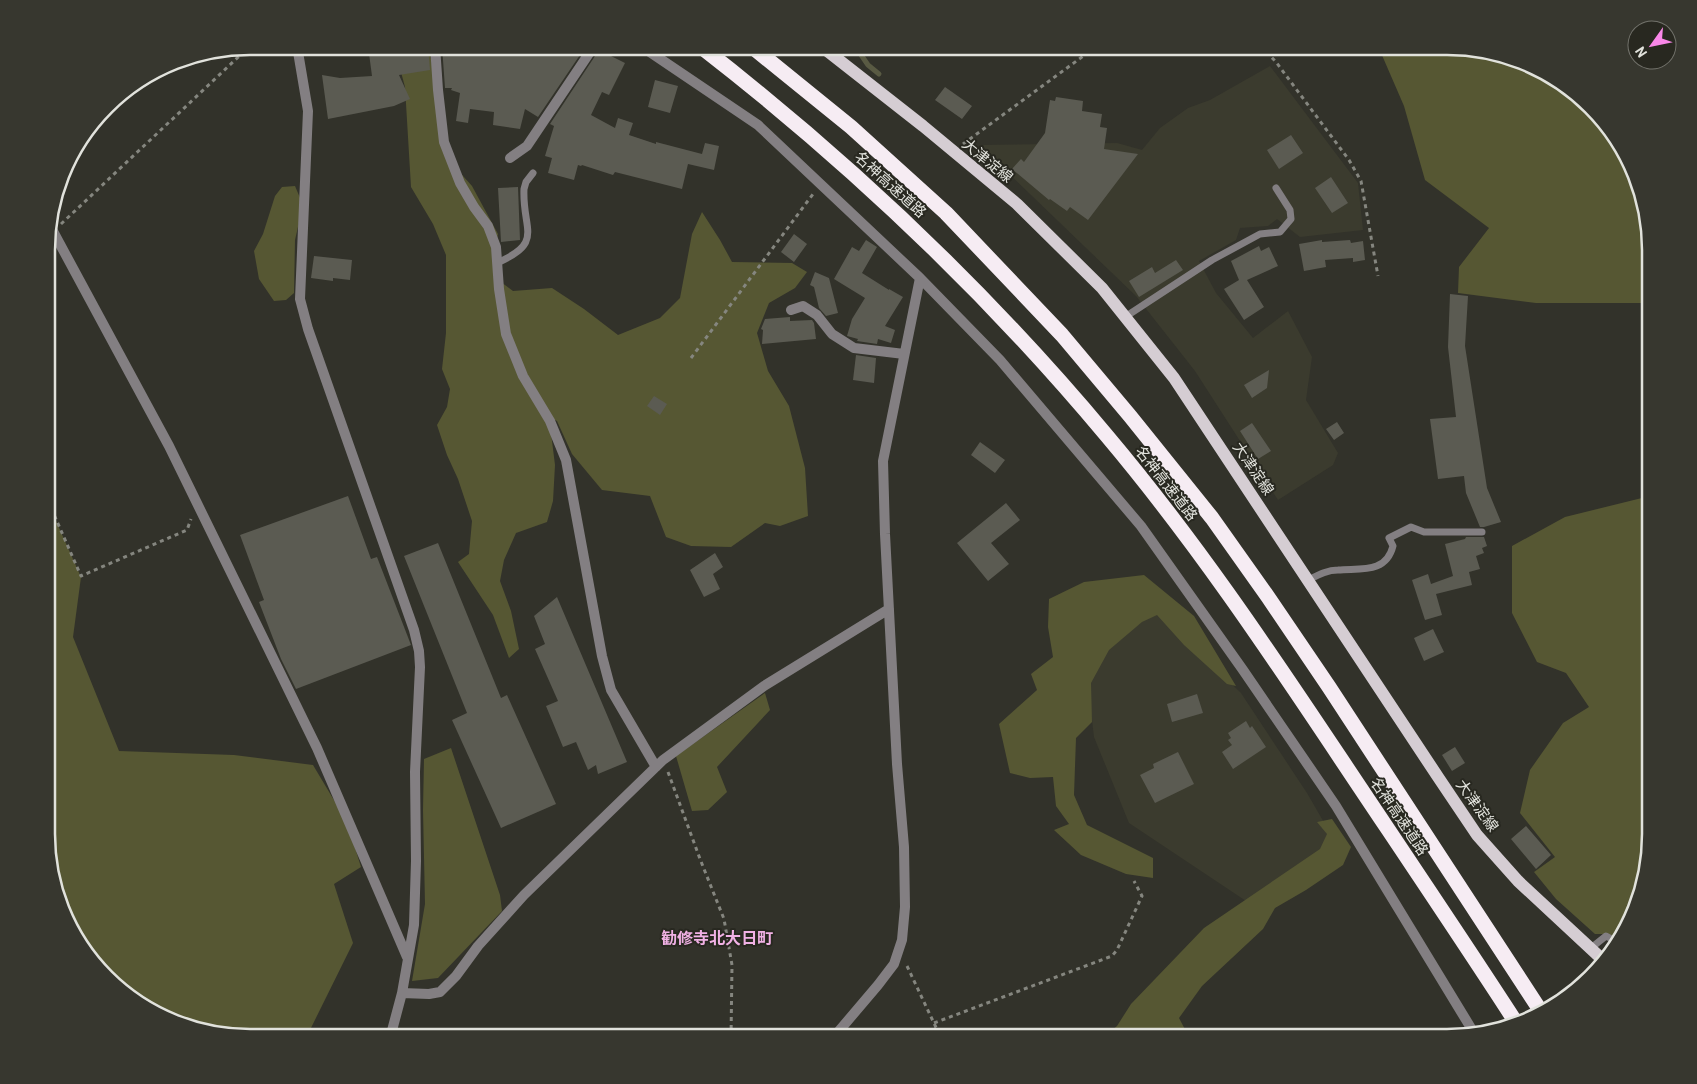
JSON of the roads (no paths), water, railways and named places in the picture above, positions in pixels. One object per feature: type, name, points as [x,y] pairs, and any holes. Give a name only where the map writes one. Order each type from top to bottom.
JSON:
[{"type":"highway","name":"名神高速道路","points":[[711,55],[820,144],[922,236],[1040,358],[1109,438],[1188,539],[1246,619],[1514,1017]]},
{"type":"highway","name":"名神高速道路","points":[[762,55],[852,127],[946,213],[1062,335],[1130,416],[1212,518],[1268,597],[1538,1007]]},
{"type":"main road","name":"大津淀線","points":[[832,55],[1016,204],[1102,288],[1174,378],[1477,835],[1518,881],[1599,956]]},
{"type":"street","points":[[299,55],[308,111],[300,299],[308,329],[414,630],[419,651],[415,772],[416,861],[414,925],[402,993],[392,1029]]},
{"type":"street","points":[[436,55],[444,142],[460,183],[488,226],[496,247],[499,289],[506,334],[523,376],[550,421],[566,460],[602,656],[611,690],[660,763]]},
{"type":"street","points":[[510,158],[527,146],[588,55]]},
{"type":"street","points":[[653,55],[758,125],[920,278],[1000,360],[1141,526],[1336,806],[1471,1027]]},
{"type":"street","points":[[55,235],[169,446],[317,748],[408,957]]},
{"type":"street","points":[[840,1029],[894,964],[902,940],[905,907],[904,847],[897,764],[883,461],[920,278]]},
{"type":"street","points":[[791,310],[804,306],[817,315],[832,334],[854,348],[904,354]]},
{"type":"street","points":[[402,993],[429,994],[440,992],[456,976],[478,946],[524,895],[660,763],[764,686],[889,608]]},
{"type":"lane","points":[[497,263],[522,250],[528,241],[524,189],[526,182],[533,173]]},
{"type":"lane","points":[[1125,317],[1212,260],[1260,234],[1280,232],[1291,219],[1290,210],[1276,188]]},
{"type":"lane","points":[[1308,580],[1323,572],[1374,568],[1381,564],[1391,553],[1393,546],[1389,538],[1411,528],[1424,532],[1482,532]]},
{"type":"lane","points":[[1591,948],[1606,936],[1611,939]]},
{"type":"waterway","points":[[861,55],[868,65],[879,74]]},
{"type":"district","name":"勧修寺北大日町","points":[[717,937]]}]
